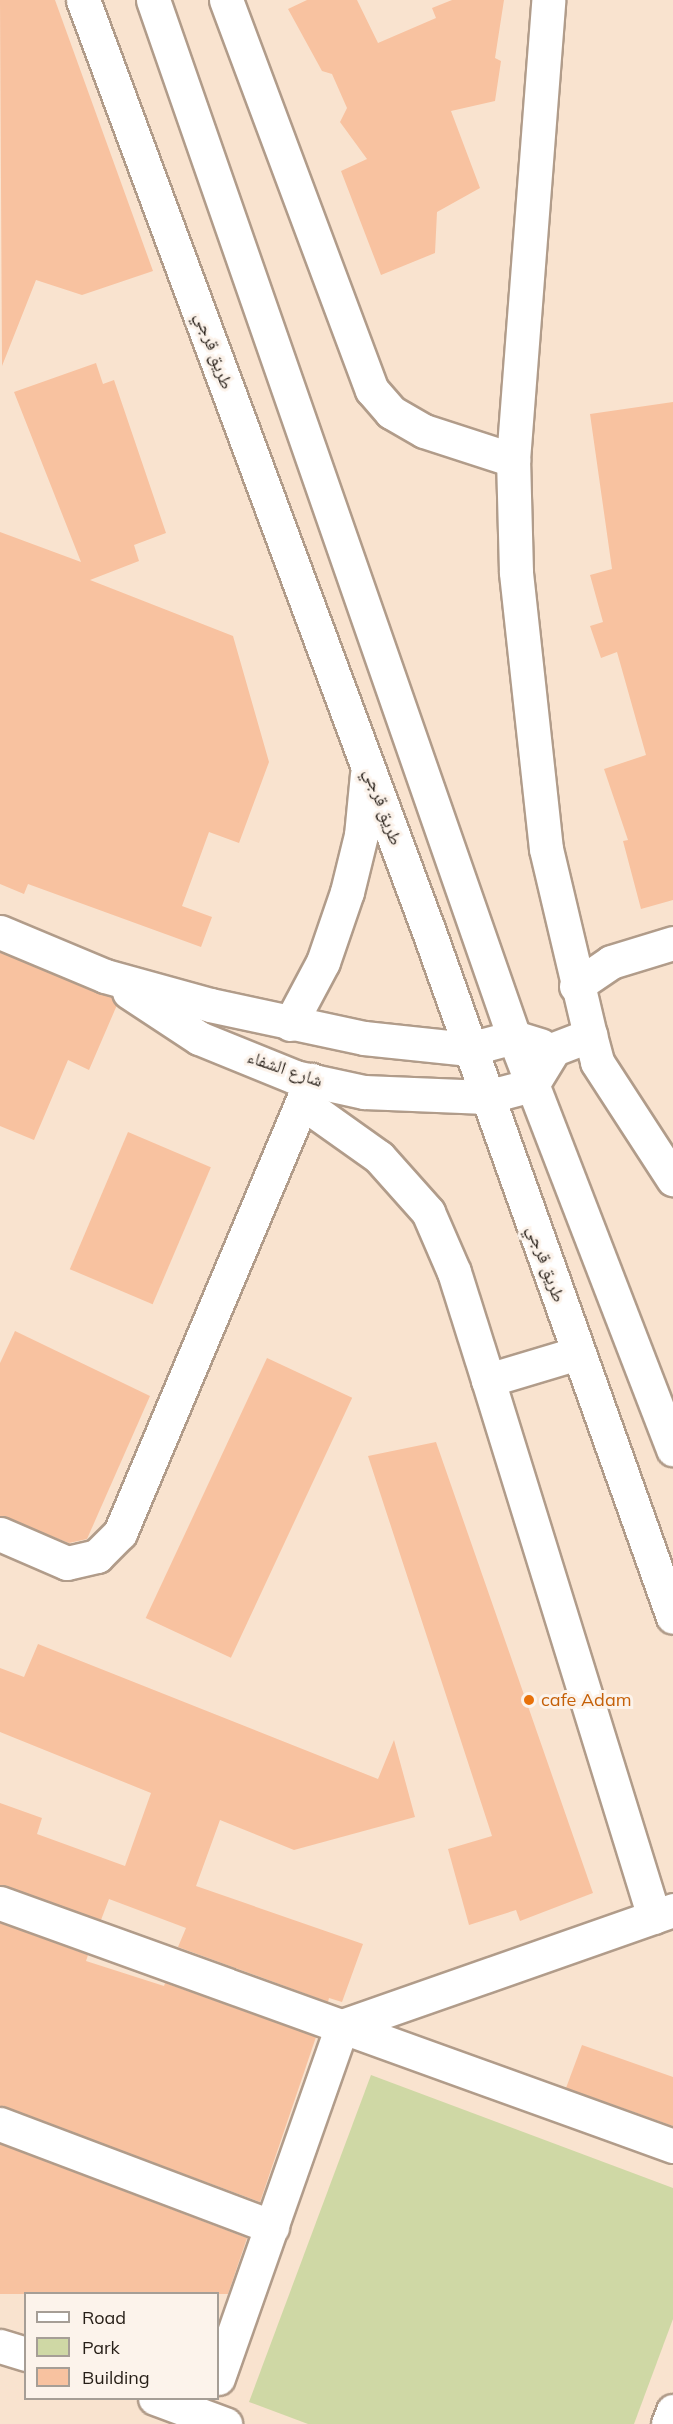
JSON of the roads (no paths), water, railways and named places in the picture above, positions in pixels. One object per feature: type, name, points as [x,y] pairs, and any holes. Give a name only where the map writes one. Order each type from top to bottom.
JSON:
[{"type":"main road","name":"طريق قرجي","points":[[83,0],[368,766],[673,1617]]},
{"type":"main road","points":[[153,0],[514,1036],[673,1449]]},
{"type":"main road","points":[[226,0],[372,390],[391,412],[424,431],[513,460]]},
{"type":"main road","points":[[548,0],[513,460],[516,572],[546,849],[576,986],[597,1062],[673,1179]]},
{"type":"main road","points":[[290,1024],[322,962],[347,892],[361,835],[368,766]]},
{"type":"main road","name":"شارع الشفاء","points":[[0,932],[105,976],[290,1024],[469,1049]]},
{"type":"main road","points":[[576,986],[611,962],[673,943]]},
{"type":"main road","name":"شارع الشفاء","points":[[105,976],[199,1038],[307,1092],[486,1096],[532,1085]]},
{"type":"main road","points":[[532,1085],[554,1049],[590,1035]]},
{"type":"main road","points":[[469,1049],[514,1036],[554,1049]]},
{"type":"main road","points":[[0,1534],[68,1563],[97,1556],[120,1533],[307,1092],[379,1157],[428,1212],[454,1272],[664,1913],[342,2026]]},
{"type":"main road","points":[[489,1380],[578,1353]]},
{"type":"main road","points":[[0,1903],[673,2146]]},
{"type":"main road","points":[[219,2375],[342,2026]]},
{"type":"main road","points":[[0,2124],[272,2227]]},
{"type":"main road","points":[[0,2346],[24,2354]]},
{"type":"main road","points":[[161,2400],[210,2415]]},
{"type":"main road","points":[[668,2424],[673,2411]]},
{"type":"place","name":"cafe Adam","points":[[529,1700]]}]
